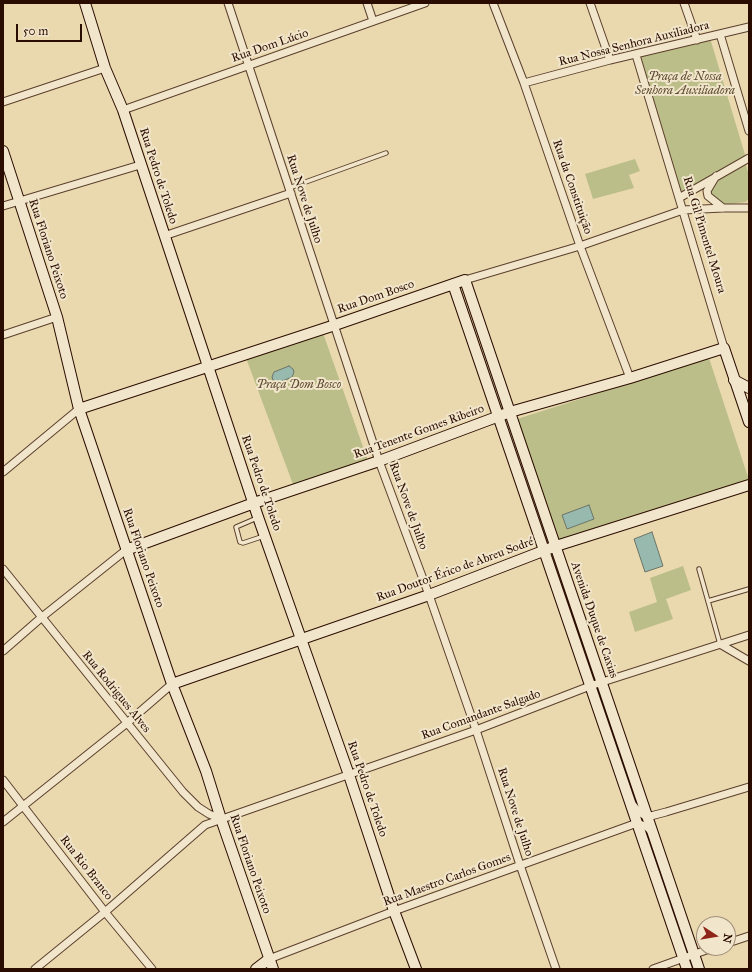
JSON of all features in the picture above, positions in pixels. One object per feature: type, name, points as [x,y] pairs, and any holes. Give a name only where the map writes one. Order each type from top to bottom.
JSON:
[{"type":"main road","name":"Rua Pedro de Toledo","points":[[85,3],[258,517],[349,774],[394,910],[416,969]]},
{"type":"main road","name":"Rua Floriano Peixoto","points":[[3,151],[18,201],[57,317],[79,409],[172,684],[206,771],[273,969]]},
{"type":"main road","name":"Rua Dom Bosco","points":[[79,409],[208,368],[465,280]]},
{"type":"main road","name":"Avenida Duque de Caxias","points":[[465,280],[699,969]]},
{"type":"main road","points":[[452,284],[687,969]]},
{"type":"main road","name":"Rua Tenente Gomes Ribeiro","points":[[126,550],[254,503],[379,461],[498,416],[630,378],[724,348]]},
{"type":"main road","name":"Rua Gil Pimentel Moura","points":[[724,348],[734,380],[748,415]]},
{"type":"main road","points":[[734,380],[749,388]]},
{"type":"main road","name":"Rua Doutor Érico de Abreu Sodré","points":[[172,684],[429,595],[544,552],[556,546],[749,485]]},
{"type":"main road","points":[[256,969],[269,959]]},
{"type":"street","name":"Rua Nove de Julho","points":[[228,3],[379,461],[429,595],[556,969]]},
{"type":"street","points":[[367,3],[373,21]]},
{"type":"street","name":"Rua Dom Lúcio","points":[[122,110],[424,3]]},
{"type":"street","name":"Rua da Constituição","points":[[493,3],[524,84],[580,246],[630,378]]},
{"type":"street","points":[[590,3],[610,60]]},
{"type":"street","points":[[684,3],[697,40]]},
{"type":"street","name":"Rua Nossa Senhora Auxiliadora","points":[[524,84],[610,60],[749,27]]},
{"type":"street","points":[[720,34],[749,132]]},
{"type":"street","name":"Rua Gil Pimentel Moura","points":[[636,54],[724,348]]},
{"type":"street","points":[[3,102],[106,68]]},
{"type":"street","points":[[679,198],[749,158]]},
{"type":"street","points":[[3,206],[140,165]]},
{"type":"street","points":[[716,176],[707,191],[708,196],[723,208],[749,208]]},
{"type":"street","points":[[164,236],[290,190]]},
{"type":"street","points":[[723,208],[749,203]]},
{"type":"street","name":"Rua Dom Bosco","points":[[465,280],[580,246],[682,210],[723,208]]},
{"type":"street","points":[[3,335],[57,317]]},
{"type":"street","points":[[3,472],[79,409]]},
{"type":"street","points":[[3,651],[42,617],[126,550]]},
{"type":"street","name":"Rua Rodrigues Alves","points":[[3,569],[183,792],[198,807],[221,819]]},
{"type":"street","name":"Rua Comandante Salgado","points":[[35,969],[105,912],[204,825],[476,730],[590,686],[749,635]]},
{"type":"street","points":[[720,644],[749,661]]},
{"type":"street","points":[[3,822],[127,723],[172,684]]},
{"type":"street","name":"Rua Rio Branco","points":[[3,780],[105,912],[152,969]]},
{"type":"street","points":[[630,803],[638,811],[647,816],[666,812],[749,787]]},
{"type":"street","points":[[637,823],[647,827],[653,834]]},
{"type":"street","name":"Rua Maestro Carlos Gomes","points":[[269,959],[394,910],[637,823]]},
{"type":"street","points":[[736,940],[749,936]]},
{"type":"street","points":[[653,969],[694,954]]},
{"type":"lane","points":[[290,190],[386,153]]},
{"type":"lane","points":[[258,517],[236,526],[235,529],[240,542],[243,543],[265,535]]},
{"type":"lane","points":[[699,569],[720,644]]},
{"type":"lane","points":[[708,601],[749,589]]},
{"type":"green space","name":"Praça de Nossa Senhora Auxiliadora","points":[[710,38],[746,158],[680,195],[638,56]]},
{"type":"green space","points":[[635,159],[640,171],[629,175],[634,188],[593,199],[585,174]]},
{"type":"green space","points":[[745,162],[749,175],[749,198],[746,202],[724,205],[713,199],[709,192],[718,177]]},
{"type":"green space","name":"Praça Dom Bosco","points":[[323,333],[368,461],[294,487],[246,358]]},
{"type":"green space","points":[[709,358],[749,480],[556,544],[514,420]]},
{"type":"green space","points":[[683,566],[691,590],[666,599],[673,619],[635,632],[629,612],[657,602],[650,578]]},
{"type":"water","points":[[289,366],[294,372],[292,377],[278,383],[273,380],[272,377],[274,372]]},
{"type":"water","points":[[589,505],[594,519],[567,529],[562,515]]},
{"type":"water","points":[[652,532],[663,566],[645,572],[634,539]]}]
